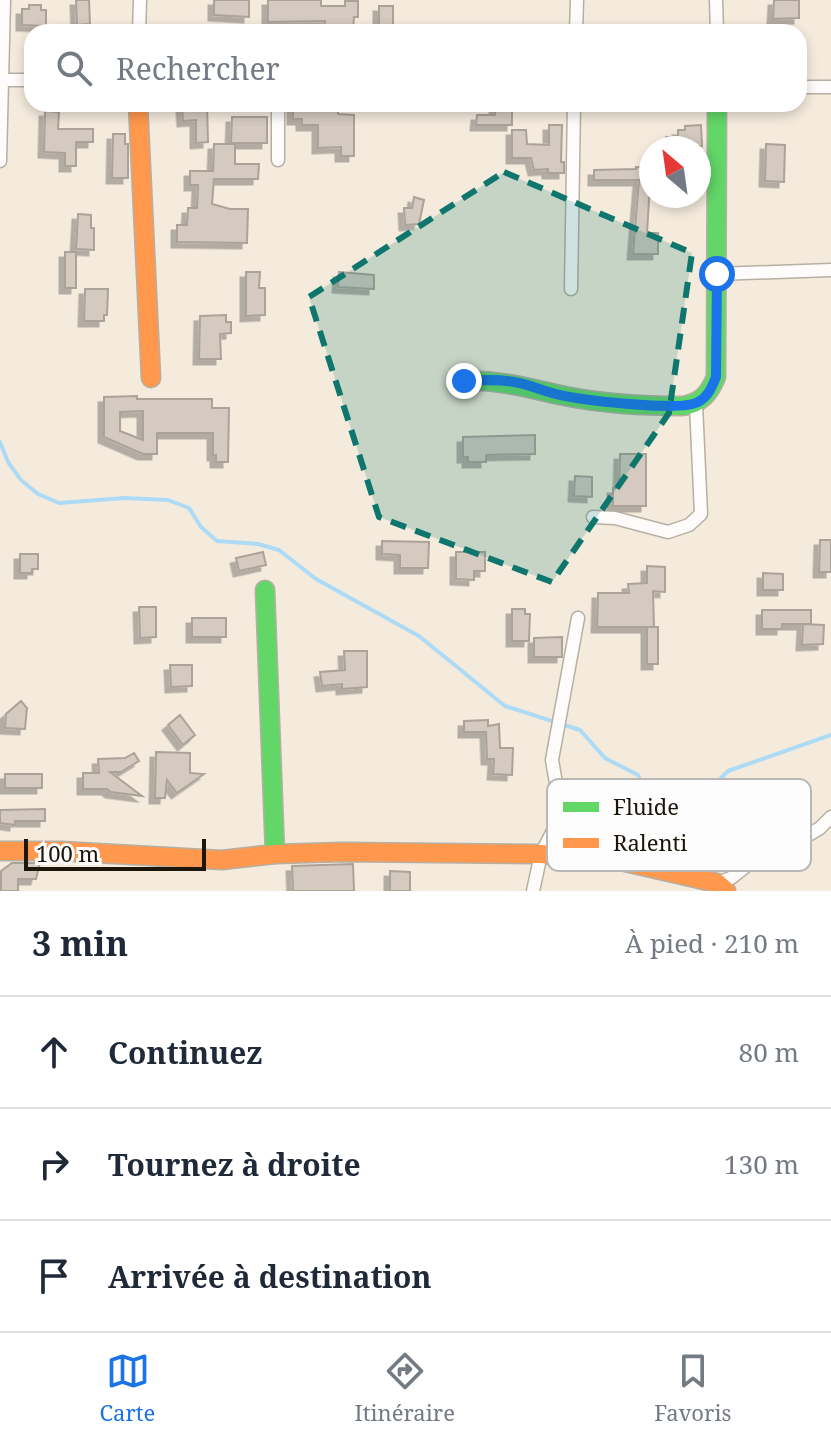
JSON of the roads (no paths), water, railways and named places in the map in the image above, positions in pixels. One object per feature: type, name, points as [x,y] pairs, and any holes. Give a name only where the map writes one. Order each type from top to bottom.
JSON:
[{"type":"street","points":[[0,161],[4,0]]},
{"type":"street","points":[[139,24],[140,0]]},
{"type":"street","points":[[576,24],[577,0]]},
{"type":"street","points":[[716,0],[717,24]]},
{"type":"street","points":[[1,80],[24,80]]},
{"type":"street","points":[[807,87],[831,87]]},
{"type":"street","points":[[138,112],[151,378]]},
{"type":"street","points":[[278,112],[278,160]]},
{"type":"street","points":[[571,289],[574,112]]},
{"type":"street","points":[[464,381],[491,379],[518,382],[557,394],[621,403],[682,406],[696,404],[712,389],[716,377],[717,112]]},
{"type":"street","points":[[717,274],[831,270]]},
{"type":"street","points":[[593,517],[615,518],[668,532],[689,525],[701,514],[696,404]]},
{"type":"street","points":[[265,590],[275,854]]},
{"type":"street","points":[[555,779],[552,760],[578,618]]},
{"type":"street","points":[[811,833],[831,817]]},
{"type":"street","points":[[533,891],[541,854],[547,842]]},
{"type":"street","points":[[0,851],[61,851],[222,860],[275,854],[342,852],[547,855]]},
{"type":"street","points":[[660,871],[722,887],[740,871]]},
{"type":"waterway","points":[[0,442],[8,462],[21,480],[38,494],[59,503],[124,498],[168,500],[189,508],[201,527],[217,541],[258,544],[279,550],[316,579],[419,636],[505,706],[580,730],[605,758],[638,775],[640,779]]},
{"type":"waterway","points":[[720,779],[728,771],[831,735]]}]
